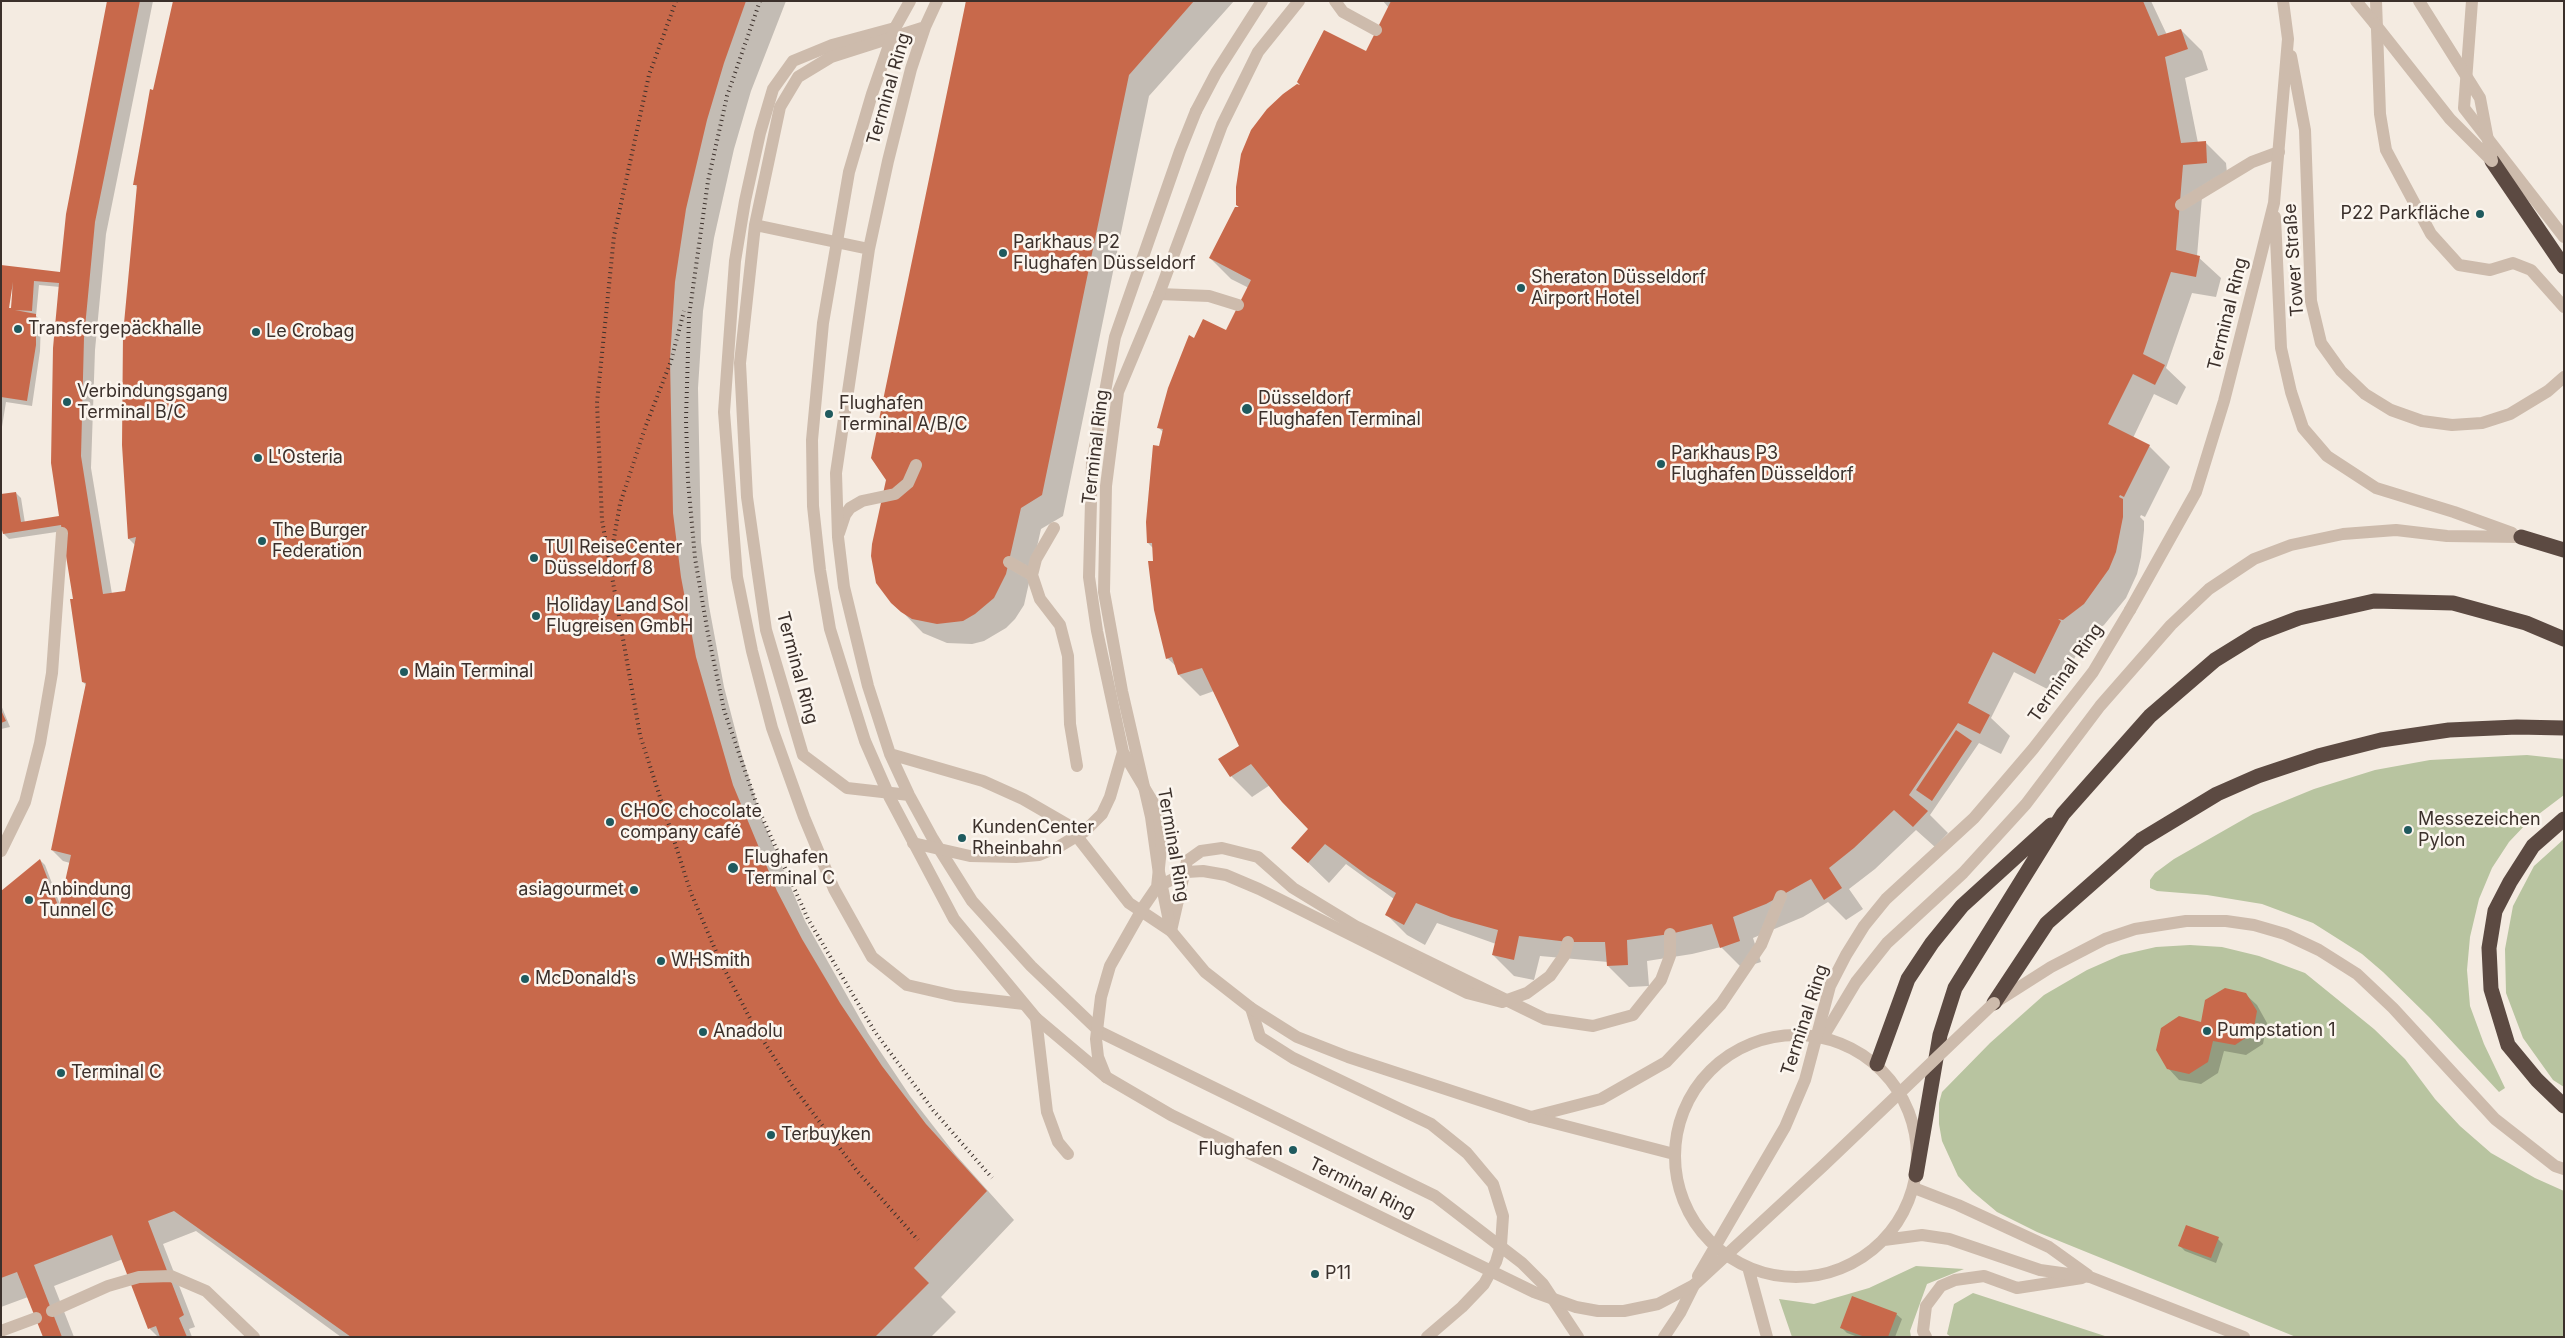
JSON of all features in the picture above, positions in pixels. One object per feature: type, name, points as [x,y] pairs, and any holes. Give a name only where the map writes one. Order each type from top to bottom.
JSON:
[{"type":"highway","points":[[2492,160],[2564,268]]},
{"type":"highway","points":[[2521,536],[2564,550]]},
{"type":"highway","points":[[1877,1064],[1908,980],[1932,943],[1962,906],[2063,814],[2150,716],[2216,660],[2258,634],[2299,618],[2374,601],[2454,603],[2526,623],[2564,639]]},
{"type":"highway","points":[[1994,1003],[2047,923],[2141,840],[2217,794],[2258,776],[2318,756],[2381,740],[2449,730],[2517,727],[2564,728]]},
{"type":"highway","points":[[1915,1182],[1940,1035],[1955,988],[2063,814]]},
{"type":"highway","points":[[2564,819],[2533,846],[2510,882],[2495,911],[2489,948],[2491,989],[2508,1045],[2537,1080],[2564,1106]]},
{"type":"street","name":"Terminal Ring","points":[[910,1],[895,28],[872,94],[849,172],[823,323],[812,440],[813,506],[830,629],[866,741],[890,798],[954,919],[1036,1018],[1106,1077],[1171,1115],[1354,1202],[1486,1270],[1534,1292],[1576,1307],[1598,1311],[1624,1311],[1658,1304],[1694,1285],[1824,1165],[1994,1003],[2052,967],[2105,939],[2135,929],[2186,921],[2226,921],[2254,925],[2285,934],[2319,950],[2357,974],[2393,1008],[2495,1120],[2555,1166],[2564,1170]]},
{"type":"street","name":"Terminal Ring","points":[[937,1],[925,27],[888,160],[869,249],[836,473],[838,537],[844,587],[868,686],[890,754],[909,795],[932,839],[972,901],[1031,966],[1100,1032],[1435,1196],[1501,1245],[1543,1284],[1578,1337]]},
{"type":"street","points":[[1157,887],[1162,839],[1159,817],[1154,804],[1123,752],[1099,641],[1089,576],[1092,463],[1098,421],[1115,337],[1180,151],[1196,111],[1216,73],[1262,1]]},
{"type":"street","name":"Terminal Ring","points":[[1171,931],[1158,867],[1150,810],[1122,691],[1104,592],[1106,486],[1118,392],[1159,294],[1222,125],[1258,52],[1299,1]]},
{"type":"street","points":[[1335,1],[1343,12],[1376,30]]},
{"type":"street","name":"Terminal Ring","points":[[1694,1285],[1784,1127],[1805,1080],[1830,986],[1864,926],[1886,899],[1974,818],[2033,749],[2093,672],[2196,492],[2224,401],[2274,203],[2288,39],[2283,1]]},
{"type":"street","points":[[2356,1],[2450,119],[2492,160]]},
{"type":"street","points":[[2376,1],[2380,114],[2386,150],[2430,234],[2459,265],[2490,270],[2513,263],[2530,270],[2564,306]]},
{"type":"street","points":[[2418,1],[2480,98],[2492,160]]},
{"type":"street","points":[[2472,1],[2464,108],[2564,236]]},
{"type":"street","name":"Terminal Ring","points":[[909,795],[847,788],[803,754],[766,630],[747,497],[740,363],[755,225],[780,107],[798,77],[831,57],[925,27]]},
{"type":"street","points":[[895,28],[832,45],[793,61],[773,90],[760,133],[745,201],[735,260],[725,392],[728,488],[737,576],[752,651],[772,728],[804,817],[834,889],[872,957],[907,985],[956,996],[1024,1004]]},
{"type":"street","name":"Tower Straße","points":[[2288,39],[2305,130],[2311,301],[2321,343],[2340,371],[2365,394],[2391,410],[2422,421],[2452,426],[2482,423],[2510,414],[2548,391],[2564,377]]},
{"type":"street","points":[[2181,205],[2252,162],[2279,152]]},
{"type":"street","points":[[2274,203],[2281,348],[2291,392],[2303,428],[2327,456],[2376,488],[2454,512],[2521,536]]},
{"type":"street","points":[[755,225],[869,249]]},
{"type":"street","points":[[1159,294],[1209,296],[1238,305]]},
{"type":"street","points":[[838,537],[845,515],[850,508],[862,501],[895,494],[908,483],[916,465]]},
{"type":"street","points":[[1054,528],[1036,559],[1032,575],[1040,599],[1060,625],[1068,656],[1070,724],[1077,766]]},
{"type":"street","name":"Terminal Ring","points":[[1823,1037],[1856,982],[1887,943],[1963,872],[2026,804],[2100,706],[2171,625],[2209,589],[2254,559],[2291,546],[2343,534],[2396,530],[2446,536],[2521,536]]},
{"type":"street","points":[[1,851],[25,802],[40,744],[52,673],[62,533]]},
{"type":"street","points":[[1009,562],[1032,575]]},
{"type":"street","points":[[914,843],[970,856],[1016,857],[1038,855],[1060,846],[1085,831],[1102,814],[1110,797],[1123,752]]},
{"type":"street","name":"Terminal Ring","points":[[890,754],[983,781],[1023,799],[1068,825],[1129,903],[1171,931],[1205,972],[1251,1008],[1297,1037],[1348,1057],[1531,1117],[1674,1154]]},
{"type":"street","points":[[1171,931],[1186,862],[1201,851],[1222,848],[1258,857],[1292,888],[1357,927],[1545,1019],[1593,1026],[1633,1015],[1661,980],[1670,956],[1670,934]]},
{"type":"street","points":[[1106,1077],[1098,1057],[1096,1040],[1101,997],[1110,966],[1157,887],[1186,872],[1203,871],[1226,875],[1277,898],[1467,993],[1502,1002],[1527,993],[1550,976],[1564,956],[1568,942]]},
{"type":"street","points":[[1531,1117],[1601,1100],[1666,1062],[1721,1004],[1761,945],[1782,896]]},
{"type":"street","points":[[1251,1008],[1260,1037],[1293,1058],[1430,1124],[1467,1153],[1493,1184],[1503,1216],[1501,1245],[1496,1262],[1484,1284],[1462,1307],[1427,1337]]},
{"type":"street","points":[[1036,1018],[1047,1112],[1058,1142],[1068,1154]]},
{"type":"street","points":[[1779,1035],[1823,1037],[1853,1046],[1877,1064],[1891,1082],[1906,1108],[1914,1135],[1915,1182],[1903,1215],[1884,1240],[1860,1260],[1829,1273],[1802,1278],[1778,1276],[1748,1267],[1720,1251],[1701,1233],[1683,1202],[1675,1170],[1674,1154],[1679,1121],[1692,1093],[1719,1062],[1744,1045],[1779,1035]]},
{"type":"street","points":[[1915,1182],[1958,1205],[2049,1247],[2090,1277]]},
{"type":"street","points":[[1884,1240],[1922,1235],[1949,1239],[2040,1270],[2090,1277],[2244,1337]]},
{"type":"street","points":[[1748,1267],[1767,1337]]},
{"type":"street","points":[[52,1311],[108,1286],[139,1278],[171,1276],[206,1291],[254,1337]]},
{"type":"street","points":[[1926,1337],[1923,1331],[1926,1306],[1941,1286],[1955,1280],[1984,1276],[2017,1288],[2090,1277]]},
{"type":"street","points":[[1664,1337],[1680,1313],[1694,1285]]},
{"type":"street","points":[[1,1331],[36,1318]]},
{"type":"green space","points":[[2527,755],[2564,759],[2564,795],[2527,823],[2509,842],[2492,868],[2479,899],[2470,937],[2467,970],[2470,1006],[2484,1044],[2505,1088],[2499,1092],[2430,1018],[2383,972],[2362,954],[2313,923],[2262,904],[2207,895],[2157,891],[2150,888],[2150,880],[2155,873],[2174,859],[2253,814],[2314,789],[2375,770],[2430,760]]},
{"type":"green space","points":[[2564,839],[2564,1087],[2553,1080],[2523,1038],[2506,993],[2505,949],[2513,906],[2534,866]]},
{"type":"green space","points":[[2190,945],[2222,947],[2259,956],[2305,973],[2374,1029],[2405,1059],[2435,1099],[2460,1126],[2491,1153],[2535,1178],[2564,1191],[2564,1337],[2296,1337],[2037,1232],[1997,1212],[1972,1191],[1958,1176],[1942,1141],[1939,1124],[1939,1103],[1942,1092],[1990,1043],[2044,995],[2087,970],[2121,955],[2156,947]]},
{"type":"green space","points":[[1916,1266],[1964,1269],[1927,1284],[1910,1331],[1911,1337],[1792,1337],[1779,1299],[1814,1304],[1869,1288]]},
{"type":"green space","points":[[1973,1293],[2108,1337],[1951,1337],[1947,1334],[1954,1304]]},
{"type":"building","name":"Main Terminal","points":[[107,1],[140,1],[95,222],[84,338],[81,456],[103,594],[125,591],[136,537],[128,539],[122,445],[123,334],[137,185],[133,185],[150,89],[153,90],[173,1],[746,1],[724,63],[707,120],[686,209],[675,282],[670,359],[673,513],[681,577],[696,657],[733,785],[777,891],[802,939],[840,1003],[882,1066],[926,1124],[987,1191],[914,1268],[929,1283],[875,1337],[351,1337],[174,1211],[148,1221],[184,1315],[179,1318],[187,1337],[160,1337],[156,1326],[148,1329],[112,1235],[34,1265],[62,1337],[43,1337],[17,1272],[1,1278],[1,891],[40,859],[59,908],[71,855],[51,850],[86,683],[82,682],[70,599],[73,599],[61,525],[3,534],[1,526],[1,494],[16,492],[21,522],[59,516],[51,463],[53,348],[59,283],[34,281],[32,311],[15,310],[36,314],[36,345],[27,401],[1,397],[1,265],[60,272],[66,214]],"holes":[[[13,282],[11,308],[9,308]]]},
{"type":"building","name":"Parkhaus P2 Flughafen Düsseldorf","points":[[966,1],[1194,1],[1129,75],[1042,495],[1021,508],[1006,574],[994,598],[975,614],[963,621],[937,624],[912,619],[901,612],[891,603],[876,583],[871,556],[872,544],[886,480],[871,458]]},
{"type":"building","name":"Parkhaus P3 Flughafen Düsseldorf","points":[[1391,1],[2143,1],[2158,36],[2181,29],[2188,49],[2165,57],[2181,143],[2206,141],[2207,163],[2183,165],[2176,250],[2200,256],[2196,277],[2171,272],[2143,354],[2165,365],[2155,385],[2133,374],[2108,424],[2150,445],[2124,497],[2120,495],[2119,497],[2123,499],[2123,517],[2116,552],[2109,569],[2084,604],[2063,620],[2058,619],[2061,621],[2035,674],[1993,652],[1968,703],[1990,715],[1980,734],[1958,723],[1909,795],[1928,811],[1913,827],[1894,810],[1854,848],[1829,868],[1842,888],[1824,900],[1811,879],[1766,904],[1733,917],[1740,941],[1720,948],[1712,924],[1670,934],[1627,940],[1628,965],[1607,966],[1605,942],[1568,942],[1519,936],[1514,960],[1492,955],[1498,930],[1451,917],[1416,903],[1404,925],[1385,915],[1396,893],[1368,876],[1325,844],[1308,863],[1291,848],[1308,829],[1282,802],[1251,764],[1230,777],[1218,759],[1239,746],[1202,668],[1178,675],[1172,657],[1166,659],[1154,610],[1148,561],[1153,561],[1152,543],[1147,543],[1146,522],[1153,445],[1159,446],[1163,429],[1157,428],[1168,388],[1189,335],[1194,338],[1203,319],[1226,330],[1251,280],[1209,258],[1235,207],[1239,207],[1236,205],[1236,187],[1241,154],[1251,130],[1267,109],[1283,94],[1297,84],[1300,85],[1297,82],[1324,30],[1366,51]]},
{"type":"building","points":[[1,710],[6,721],[1,723]]},
{"type":"building","points":[[1956,730],[1972,741],[1932,801],[1916,790]]},
{"type":"building","name":"Pumpstation 1","points":[[2225,988],[2246,993],[2257,1011],[2253,1033],[2235,1045],[2213,1041],[2208,1062],[2189,1074],[2167,1069],[2156,1050],[2161,1028],[2179,1016],[2201,1022],[2205,1000]]},
{"type":"building","points":[[2186,1225],[2219,1237],[2211,1258],[2178,1246]]},
{"type":"building","points":[[1852,1296],[1897,1313],[1888,1337],[1865,1337],[1840,1328]]},
{"type":"railway","points":[[676,1],[649,75],[614,236],[597,403],[602,520],[640,735],[691,893],[720,961],[754,1026],[791,1084],[825,1129],[858,1172],[918,1240]]},
{"type":"railway","points":[[760,1],[727,96],[708,181],[689,316],[686,420],[688,481],[695,558],[708,634],[724,710],[758,808],[808,919],[875,1032],[933,1110],[992,1178]]},
{"type":"railway","points":[[611,555],[620,504],[645,428],[671,361],[684,311]]},
{"type":"place","name":"P22 Parkfläche","points":[[2480,214]]},
{"type":"place","name":"Parkhaus P2 Flughafen Düsseldorf","points":[[1003,253]]},
{"type":"place","name":"Sheraton Düsseldorf Airport Hotel","points":[[1521,288]]},
{"type":"place","name":"Transfergepäckhalle","points":[[18,329]]},
{"type":"place","name":"Le Crobag","points":[[256,332]]},
{"type":"place","name":"Verbindungsgang Terminal B/C","points":[[67,402]]},
{"type":"place","name":"Düsseldorf Flughafen Terminal","points":[[1247,409]]},
{"type":"place","name":"Flughafen Terminal A/B/C","points":[[829,414]]},
{"type":"place","name":"L'Osteria","points":[[258,458]]},
{"type":"place","name":"Parkhaus P3 Flughafen Düsseldorf","points":[[1661,464]]},
{"type":"place","name":"The Burger Federation","points":[[262,541]]},
{"type":"place","name":"TUI ReiseCenter Düsseldorf 8","points":[[534,558]]},
{"type":"place","name":"Holiday Land Sol Flugreisen GmbH","points":[[536,616]]},
{"type":"place","name":"Main Terminal","points":[[404,672]]},
{"type":"place","name":"CHOC chocolate company café","points":[[610,822]]},
{"type":"place","name":"Messezeichen Pylon","points":[[2408,830]]},
{"type":"place","name":"KundenCenter Rheinbahn","points":[[962,838]]},
{"type":"place","name":"Flughafen Terminal C","points":[[733,868]]},
{"type":"place","name":"asiagourmet","points":[[634,890]]},
{"type":"place","name":"Anbindung Tunnel C","points":[[29,900]]},
{"type":"place","name":"WHSmith","points":[[661,961]]},
{"type":"place","name":"McDonald's","points":[[525,979]]},
{"type":"place","name":"Pumpstation 1","points":[[2207,1031]]},
{"type":"place","name":"Anadolu","points":[[703,1032]]},
{"type":"place","name":"Terminal C","points":[[61,1073]]},
{"type":"place","name":"Terbuyken","points":[[771,1135]]},
{"type":"place","name":"Flughafen","points":[[1293,1150]]},
{"type":"place","name":"P11","points":[[1315,1274]]}]
